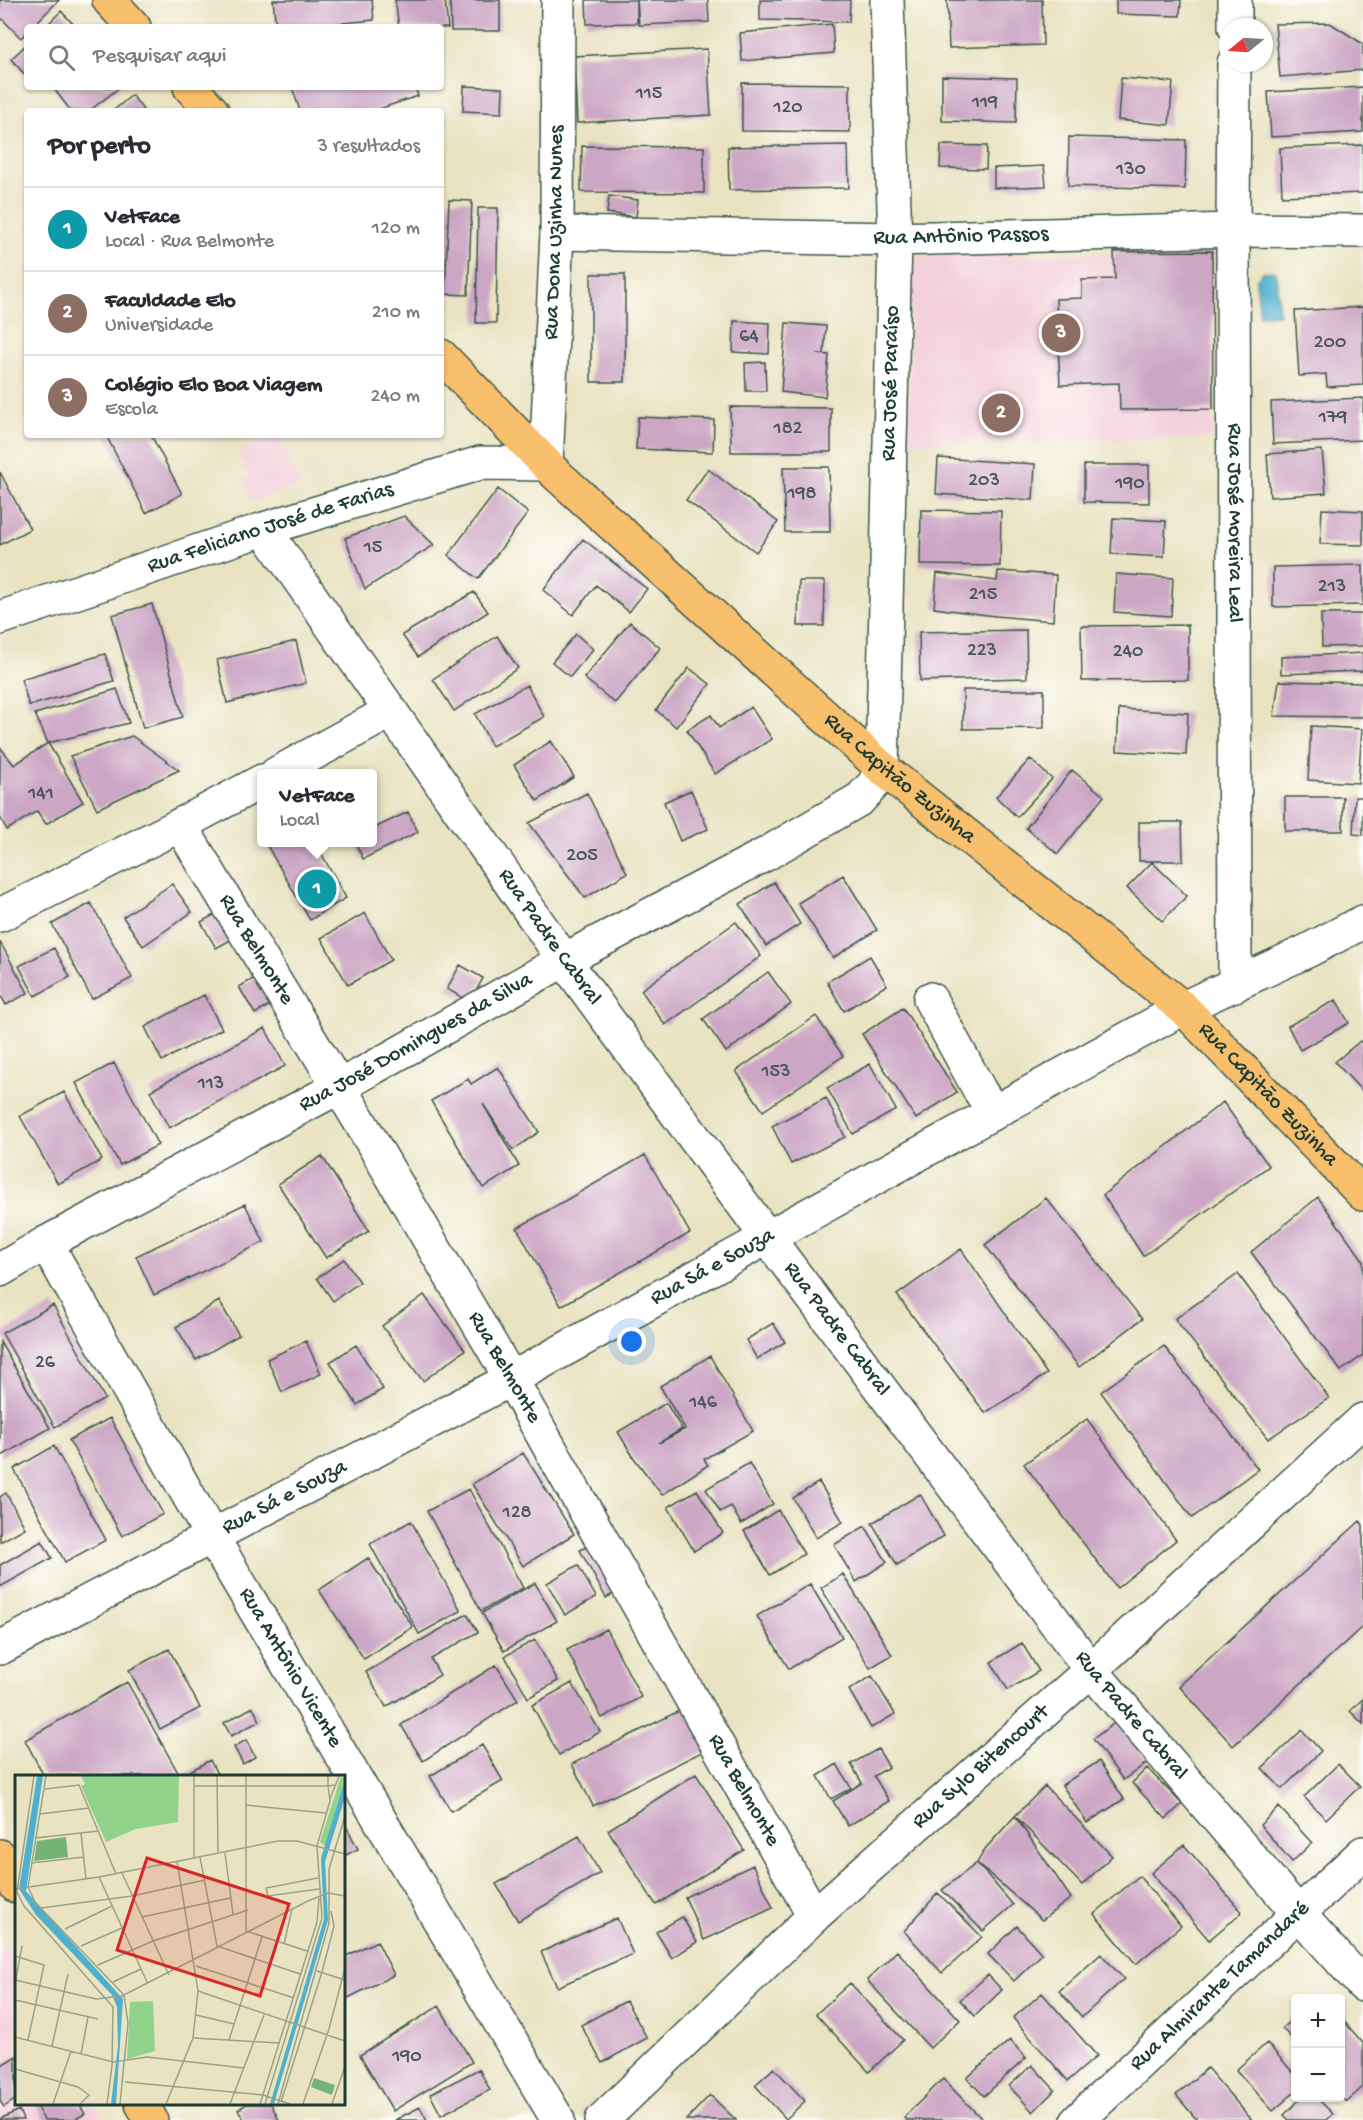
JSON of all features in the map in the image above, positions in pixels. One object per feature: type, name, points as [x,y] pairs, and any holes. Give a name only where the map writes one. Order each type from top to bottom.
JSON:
[{"type":"main road","points":[[109,0],[131,24]]},
{"type":"main road","points":[[193,90],[210,108]]},
{"type":"main road","name":"Rua Capitão Zuzinha","points":[[444,359],[546,464],[882,768],[1183,1008],[1363,1194]]},
{"type":"main road","points":[[0,1856],[15,1884]]},
{"type":"main road","points":[[143,2105],[151,2120]]},
{"type":"street","name":"Rua Dona Uzinha Nunes","points":[[546,464],[557,233],[558,0]]},
{"type":"street","name":"Rua José Paraíso","points":[[882,768],[895,239],[887,0]]},
{"type":"street","points":[[1235,0],[1235,18]]},
{"type":"street","name":"Rua José Moreira Leal","points":[[1234,72],[1235,985]]},
{"type":"street","name":"Rua Antônio Passos","points":[[557,233],[895,239],[1233,230],[1363,231]]},
{"type":"street","name":"Rua Feliciano José de Farias","points":[[0,618],[264,529],[480,463],[546,464]]},
{"type":"street","name":"Rua Padre Cabral","points":[[264,529],[564,960],[767,1238],[1091,1670],[1299,1914],[1363,1984]]},
{"type":"street","points":[[285,769],[391,711]]},
{"type":"street","name":"Rua José Domingues da Silva","points":[[0,1270],[46,1243],[339,1087],[564,960],[766,854],[860,799],[874,784],[882,768]]},
{"type":"street","points":[[0,915],[180,825],[257,783]]},
{"type":"street","name":"Rua Belmonte","points":[[180,825],[339,1087],[511,1379],[814,1916]]},
{"type":"street","name":"Rua Sá e Souza","points":[[0,1648],[511,1379],[1183,1008],[1363,922]]},
{"type":"street","points":[[930,999],[994,1113]]},
{"type":"street","name":"Rua Antônio Vicente","points":[[46,1243],[212,1537],[558,2120]]},
{"type":"street","name":"Rua Sylo Bitencourt","points":[[602,2120],[814,1916],[1091,1670],[1363,1420]]},
{"type":"street","name":"Rua Almirante Tamandaré","points":[[1078,2120],[1363,1852]]},
{"type":"shaded area","points":[[1212,251],[1213,438],[907,443],[913,257]]},
{"type":"shaded area","points":[[270,438],[278,438],[301,485],[251,502],[243,480],[250,475],[236,453]]},
{"type":"shaded area","points":[[0,1938],[15,1965],[15,2105],[95,2105],[104,2120],[0,2120]]},
{"type":"water","points":[[1276,271],[1279,314],[1260,315],[1256,280],[1263,272]]},
{"type":"building","points":[[0,0],[59,0],[35,24],[24,24],[24,35],[21,38],[0,17]]},
{"type":"building","points":[[273,0],[372,0],[374,20],[331,24],[276,24]]},
{"type":"building","points":[[395,0],[445,0],[448,28],[444,28],[444,24],[399,24]]},
{"type":"building","points":[[450,0],[500,0],[500,31],[451,31]]},
{"type":"building","points":[[586,0],[637,0],[637,23],[587,24]]},
{"type":"building","points":[[637,0],[708,0],[709,22],[639,25]]},
{"type":"building","points":[[760,0],[850,0],[849,22],[760,20]]},
{"type":"building","points":[[947,0],[1042,0],[1043,45],[949,48]]},
{"type":"building","points":[[1116,0],[1181,0],[1180,16],[1116,14]]},
{"type":"building","points":[[61,11],[73,24],[48,24]]},
{"type":"building","points":[[1330,23],[1363,44],[1363,70],[1280,77],[1275,24]]},
{"type":"building","points":[[832,24],[834,53],[742,61],[740,33]]},
{"type":"building","points":[[24,47],[24,74],[11,59]]},
{"type":"building","points":[[707,49],[711,115],[577,123],[574,56]]},
{"type":"building","points":[[942,76],[1017,78],[1016,123],[942,121]]},
{"type":"building","points":[[1121,78],[1173,82],[1169,125],[1118,120]]},
{"type":"building","points":[[742,83],[850,84],[850,132],[742,131]]},
{"type":"building","points":[[464,86],[503,88],[502,113],[463,111]]},
{"type":"building","points":[[1363,87],[1363,132],[1271,137],[1268,92]]},
{"type":"building","points":[[55,90],[116,90],[93,108],[69,108]]},
{"type":"building","points":[[293,90],[416,90],[418,96],[382,108],[299,108]]},
{"type":"building","points":[[132,95],[142,108],[117,108]]},
{"type":"building","points":[[1069,137],[1186,140],[1185,189],[1068,186]]},
{"type":"building","points":[[848,145],[849,188],[729,190],[728,147]]},
{"type":"building","points":[[941,145],[987,146],[986,169],[940,168]]},
{"type":"building","points":[[1363,145],[1363,193],[1282,196],[1280,148]]},
{"type":"building","points":[[582,146],[704,147],[704,193],[581,192]]},
{"type":"building","points":[[1044,166],[1046,186],[994,188],[994,168]]},
{"type":"building","points":[[609,196],[638,200],[636,217],[607,213]]},
{"type":"building","points":[[449,200],[472,201],[468,295],[445,294]]},
{"type":"building","points":[[478,208],[498,208],[496,323],[476,323]]},
{"type":"building","points":[[1212,251],[1213,409],[1120,410],[1119,383],[1060,385],[1056,299],[1082,298],[1082,280],[1115,279],[1114,252]]},
{"type":"building","points":[[591,274],[625,274],[625,382],[591,382]]},
{"type":"building","points":[[1363,307],[1363,385],[1327,387],[1326,374],[1299,376],[1295,311]]},
{"type":"building","points":[[734,321],[770,323],[769,354],[733,352]]},
{"type":"building","points":[[786,323],[826,326],[824,354],[817,354],[829,355],[825,397],[781,392]]},
{"type":"building","points":[[765,362],[766,391],[746,391],[745,363]]},
{"type":"building","points":[[1363,398],[1363,440],[1273,444],[1271,402]]},
{"type":"building","points":[[730,407],[831,408],[831,452],[731,452]]},
{"type":"building","points":[[638,417],[714,420],[713,452],[636,449]]},
{"type":"building","points":[[108,438],[153,438],[182,494],[146,513]]},
{"type":"building","points":[[1322,450],[1326,493],[1270,497],[1267,454]]},
{"type":"building","points":[[938,458],[1035,464],[1033,500],[936,494]]},
{"type":"building","points":[[1084,465],[1149,465],[1149,503],[1084,502]]},
{"type":"building","points":[[783,467],[829,467],[830,532],[785,532]]},
{"type":"building","points":[[708,469],[778,522],[756,552],[686,500]]},
{"type":"building","points":[[0,472],[30,529],[0,545]]},
{"type":"building","points":[[498,489],[528,513],[478,579],[448,555]]},
{"type":"building","points":[[1322,509],[1363,511],[1363,545],[1320,544]]},
{"type":"building","points":[[921,510],[1001,511],[1000,566],[920,565]]},
{"type":"building","points":[[404,516],[434,545],[365,589],[345,538]]},
{"type":"building","points":[[1113,518],[1166,521],[1164,557],[1111,554]]},
{"type":"building","points":[[583,539],[647,589],[629,612],[596,585],[573,615],[543,590]]},
{"type":"building","points":[[1363,565],[1363,605],[1273,607],[1273,567]]},
{"type":"building","points":[[998,571],[1056,575],[1053,621],[934,608],[937,573],[997,581]]},
{"type":"building","points":[[1116,574],[1173,578],[1171,616],[1114,612]]},
{"type":"building","points":[[799,581],[825,581],[824,626],[798,626]]},
{"type":"building","points":[[474,592],[488,612],[418,657],[402,635]]},
{"type":"building","points":[[152,604],[183,717],[143,728],[112,615]]},
{"type":"building","points":[[1321,614],[1363,614],[1363,646],[1322,647]]},
{"type":"building","points":[[630,622],[660,648],[615,703],[584,678]]},
{"type":"building","points":[[1188,625],[1188,680],[1082,681],[1081,626]]},
{"type":"building","points":[[1026,630],[1027,678],[920,681],[919,632]]},
{"type":"building","points":[[576,634],[593,649],[570,677],[552,662]]},
{"type":"building","points":[[497,636],[518,668],[454,711],[433,679]]},
{"type":"building","points":[[296,641],[306,683],[227,703],[217,660]]},
{"type":"building","points":[[1363,653],[1363,671],[1281,674],[1281,657]]},
{"type":"building","points":[[105,654],[114,681],[29,706],[21,679]]},
{"type":"building","points":[[689,668],[710,684],[676,727],[656,710]]},
{"type":"building","points":[[1279,681],[1363,683],[1363,717],[1274,716]]},
{"type":"building","points":[[527,685],[544,717],[492,746],[475,714]]},
{"type":"building","points":[[117,689],[129,723],[48,743],[35,714]]},
{"type":"building","points":[[963,690],[1044,690],[1044,728],[963,729]]},
{"type":"building","points":[[751,707],[772,739],[715,774],[687,730],[711,715],[719,728]]},
{"type":"building","points":[[1119,709],[1188,713],[1186,755],[1117,751]]},
{"type":"building","points":[[1311,726],[1362,729],[1358,783],[1308,780]]},
{"type":"building","points":[[132,736],[179,770],[97,809],[70,756]]},
{"type":"building","points":[[551,741],[574,777],[537,801],[514,765]]},
{"type":"building","points":[[48,743],[83,802],[46,824],[37,811],[7,830],[0,817],[0,747],[14,765]]},
{"type":"building","points":[[1030,759],[1052,779],[1017,817],[996,797]]},
{"type":"building","points":[[1072,770],[1104,796],[1058,854],[1026,828]]},
{"type":"building","points":[[691,790],[708,829],[680,841],[664,802]]},
{"type":"building","points":[[587,793],[627,873],[585,898],[529,823]]},
{"type":"building","points":[[1285,797],[1343,797],[1343,831],[1285,831]]},
{"type":"building","points":[[1355,797],[1363,797],[1363,835],[1353,834]]},
{"type":"building","points":[[408,812],[418,832],[363,859],[357,847],[377,847],[377,827]]},
{"type":"building","points":[[1139,822],[1182,822],[1183,861],[1139,861]]},
{"type":"building","points":[[268,847],[318,847],[346,898],[310,920]]},
{"type":"building","points":[[1152,862],[1187,896],[1162,921],[1127,888]]},
{"type":"building","points":[[843,875],[877,930],[833,958],[798,903]]},
{"type":"building","points":[[774,882],[800,924],[766,946],[740,904]]},
{"type":"building","points":[[172,884],[192,912],[143,946],[123,917]]},
{"type":"building","points":[[91,903],[132,978],[92,999],[52,924]]},
{"type":"building","points":[[223,910],[238,936],[216,948],[201,922]]},
{"type":"building","points":[[365,913],[391,960],[348,985],[321,938]]},
{"type":"building","points":[[736,922],[761,956],[665,1025],[641,990]]},
{"type":"building","points":[[0,942],[28,993],[6,1005],[0,994]]},
{"type":"building","points":[[54,948],[70,977],[35,996],[19,966]]},
{"type":"building","points":[[870,956],[887,985],[844,1011],[827,982]]},
{"type":"building","points":[[460,965],[483,978],[470,1002],[447,989]]},
{"type":"building","points":[[768,972],[791,1004],[726,1052],[703,1019]]},
{"type":"building","points":[[260,975],[275,1002],[255,1014],[239,987]]},
{"type":"building","points":[[204,995],[222,1029],[162,1061],[145,1027]]},
{"type":"building","points":[[1336,1000],[1349,1023],[1300,1050],[1288,1026]]},
{"type":"building","points":[[903,1008],[957,1092],[916,1119],[862,1034]]},
{"type":"building","points":[[816,1016],[843,1056],[763,1111],[736,1071]]},
{"type":"building","points":[[265,1028],[285,1066],[169,1128],[150,1091]]},
{"type":"building","points":[[1360,1041],[1363,1044],[1363,1092],[1335,1062]]},
{"type":"building","points":[[114,1063],[158,1145],[120,1165],[76,1083]]},
{"type":"building","points":[[870,1064],[896,1110],[853,1134],[827,1088]]},
{"type":"building","points":[[498,1067],[539,1132],[513,1150],[483,1104],[519,1166],[483,1188],[431,1101],[468,1079],[471,1084]]},
{"type":"building","points":[[64,1092],[102,1160],[58,1184],[20,1116]]},
{"type":"building","points":[[826,1098],[845,1137],[791,1164],[772,1126]]},
{"type":"building","points":[[1223,1102],[1269,1166],[1143,1256],[1103,1195]]},
{"type":"building","points":[[645,1155],[690,1233],[561,1306],[517,1228]]},
{"type":"building","points":[[322,1156],[369,1231],[326,1258],[278,1184]]},
{"type":"building","points":[[1318,1197],[1363,1260],[1363,1355],[1341,1371],[1251,1252]]},
{"type":"building","points":[[1046,1198],[1142,1319],[1079,1367],[985,1245]]},
{"type":"building","points":[[245,1204],[264,1242],[154,1295],[136,1256]]},
{"type":"building","points":[[961,1249],[1047,1374],[985,1413],[897,1295]]},
{"type":"building","points":[[344,1259],[360,1282],[333,1301],[317,1278]]},
{"type":"building","points":[[1238,1274],[1329,1398],[1268,1439],[1175,1319]]},
{"type":"building","points":[[424,1295],[465,1350],[423,1381],[382,1326]]},
{"type":"building","points":[[219,1301],[239,1335],[196,1360],[176,1327]]},
{"type":"building","points":[[53,1305],[105,1399],[55,1427],[2,1333]]},
{"type":"building","points":[[773,1323],[785,1342],[757,1359],[746,1340]]},
{"type":"building","points":[[306,1341],[321,1374],[282,1392],[267,1359]]},
{"type":"building","points":[[0,1342],[50,1428],[0,1457]]},
{"type":"building","points":[[356,1345],[383,1389],[357,1405],[330,1362]]},
{"type":"building","points":[[1164,1346],[1258,1469],[1192,1518],[1101,1392]]},
{"type":"building","points":[[710,1356],[753,1431],[704,1459],[708,1465],[662,1495],[618,1432],[666,1403],[682,1429],[659,1443],[685,1429],[660,1386]]},
{"type":"building","points":[[110,1418],[163,1514],[122,1536],[69,1440]]},
{"type":"building","points":[[1087,1419],[1176,1540],[1117,1588],[1024,1464]]},
{"type":"building","points":[[54,1446],[106,1540],[65,1562],[14,1469]]},
{"type":"building","points":[[523,1453],[574,1534],[523,1566],[472,1484]]},
{"type":"building","points":[[749,1463],[773,1504],[741,1524],[731,1506],[720,1512],[706,1489]]},
{"type":"building","points":[[819,1482],[843,1522],[816,1538],[793,1498]]},
{"type":"building","points":[[469,1489],[523,1588],[481,1611],[427,1511]]},
{"type":"building","points":[[697,1490],[723,1533],[694,1551],[668,1507]]},
{"type":"building","points":[[6,1493],[25,1528],[0,1542],[0,1497]]},
{"type":"building","points":[[920,1494],[944,1536],[897,1565],[872,1523]]},
{"type":"building","points":[[778,1510],[804,1554],[770,1575],[744,1531]]},
{"type":"building","points":[[411,1521],[461,1611],[419,1634],[370,1544]]},
{"type":"building","points":[[1360,1521],[1363,1525],[1363,1626],[1233,1746],[1179,1686]]},
{"type":"building","points":[[865,1526],[887,1562],[856,1582],[834,1545]]},
{"type":"building","points":[[42,1541],[52,1558],[0,1587],[0,1565]]},
{"type":"building","points":[[596,1542],[622,1589],[606,1598],[580,1550]]},
{"type":"building","points":[[368,1558],[413,1627],[364,1659],[319,1590]]},
{"type":"building","points":[[578,1565],[596,1597],[565,1615],[547,1583]]},
{"type":"building","points":[[843,1574],[892,1655],[870,1668],[821,1588]]},
{"type":"building","points":[[535,1583],[557,1621],[504,1651],[482,1613]]},
{"type":"building","points":[[810,1584],[842,1637],[789,1669],[757,1616]]},
{"type":"building","points":[[467,1614],[478,1632],[431,1659],[440,1675],[386,1707],[366,1672]]},
{"type":"building","points":[[606,1629],[641,1697],[602,1718],[567,1650]]},
{"type":"building","points":[[535,1640],[558,1681],[528,1698],[505,1656]]},
{"type":"building","points":[[1022,1643],[1039,1671],[1008,1690],[991,1662]]},
{"type":"building","points":[[169,1649],[200,1708],[160,1729],[129,1670]]},
{"type":"building","points":[[496,1665],[518,1700],[423,1761],[401,1725]]},
{"type":"building","points":[[872,1676],[895,1714],[871,1728],[849,1690]]},
{"type":"building","points":[[127,1682],[179,1775],[43,1775],[25,1740]]},
{"type":"building","points":[[572,1683],[600,1732],[559,1755],[532,1705]]},
{"type":"building","points":[[1363,1699],[1363,1724],[1350,1711]]},
{"type":"building","points":[[689,1706],[710,1748],[593,1806],[572,1764]]},
{"type":"building","points":[[253,1707],[260,1721],[231,1736],[224,1723]]},
{"type":"building","points":[[1117,1721],[1148,1762],[1123,1780],[1093,1739]]},
{"type":"building","points":[[1302,1730],[1321,1751],[1282,1789],[1262,1768]]},
{"type":"building","points":[[246,1740],[255,1757],[243,1764],[234,1747]]},
{"type":"building","points":[[482,1745],[503,1781],[451,1811],[430,1776]]},
{"type":"building","points":[[878,1749],[889,1767],[874,1776],[889,1801],[848,1826],[833,1801],[862,1783],[851,1764]]},
{"type":"building","points":[[210,1760],[218,1775],[183,1775]]},
{"type":"building","points":[[1099,1761],[1124,1799],[1087,1823],[1062,1785]]},
{"type":"building","points":[[837,1764],[851,1788],[831,1799],[818,1776]]},
{"type":"building","points":[[1338,1764],[1360,1786],[1326,1819],[1304,1797]]},
{"type":"building","points":[[1147,1768],[1182,1804],[1166,1819],[1132,1783]]},
{"type":"building","points":[[696,1774],[744,1850],[656,1905],[608,1830]]},
{"type":"building","points":[[1045,1786],[1112,1856],[1082,1885],[1015,1816]]},
{"type":"building","points":[[1279,1807],[1312,1843],[1292,1862],[1260,1825]]},
{"type":"building","points":[[1015,1816],[1071,1898],[1042,1920],[977,1863],[985,1849]]},
{"type":"building","points":[[345,1824],[358,1849],[345,1856]]},
{"type":"building","points":[[579,1836],[600,1873],[518,1921],[496,1884]]},
{"type":"building","points":[[1184,1845],[1242,1912],[1209,1940],[1151,1873]]},
{"type":"building","points":[[977,1863],[1013,1905],[983,1931],[942,1890]]},
{"type":"building","points":[[753,1865],[773,1908],[704,1940],[685,1897]]},
{"type":"building","points":[[1139,1876],[1181,1926],[1136,1964],[1094,1914]]},
{"type":"building","points":[[938,1893],[982,1937],[942,1973],[904,1931]]},
{"type":"building","points":[[682,1917],[697,1942],[672,1958],[656,1932]]},
{"type":"building","points":[[617,1918],[633,1954],[557,1987],[541,1952]]},
{"type":"building","points":[[1017,1926],[1042,1954],[1014,1981],[988,1954]]},
{"type":"building","points":[[377,1941],[394,1975],[345,2000],[345,1957]]},
{"type":"building","points":[[897,1951],[960,2020],[930,2048],[867,1980]]},
{"type":"building","points":[[1101,1954],[1124,1979],[1082,2017],[1059,1991]]},
{"type":"building","points":[[988,1975],[1002,1990],[975,2016],[960,2000]]},
{"type":"building","points":[[850,1983],[903,2040],[869,2072],[816,2014]]},
{"type":"building","points":[[1042,1993],[1097,2056],[1068,2081],[1013,2018]]},
{"type":"building","points":[[626,2001],[647,2038],[602,2063],[581,2025]]},
{"type":"building","points":[[439,2006],[472,2062],[393,2111],[360,2055]]},
{"type":"building","points":[[1291,2020],[1291,2038],[1282,2028]]},
{"type":"building","points":[[1345,2023],[1363,2043],[1363,2087],[1346,2102]]},
{"type":"building","points":[[1010,2040],[1026,2058],[984,2096],[967,2078]]},
{"type":"building","points":[[1267,2043],[1291,2070],[1291,2095],[1273,2111],[1236,2070]]},
{"type":"building","points":[[15,2057],[15,2100],[4,2107],[0,2101],[0,2066]]},
{"type":"building","points":[[1032,2065],[1055,2090],[1033,2112],[1009,2086]]},
{"type":"building","points":[[774,2068],[805,2101],[786,2119],[755,2085]]},
{"type":"building","points":[[1207,2068],[1252,2120],[1197,2120],[1176,2095]]},
{"type":"building","points":[[479,2069],[490,2090],[441,2115],[430,2094]]},
{"type":"building","points":[[943,2079],[983,2120],[906,2120],[904,2117]]},
{"type":"building","points":[[710,2095],[736,2120],[686,2120]]},
{"type":"building","points":[[1297,2102],[1321,2102],[1333,2114],[1327,2120],[1289,2120],[1284,2115]]},
{"type":"building","points":[[36,2105],[80,2105],[85,2114],[74,2120],[44,2120]]},
{"type":"building","points":[[245,2105],[272,2105],[279,2120],[244,2120],[238,2109]]},
{"type":"building","points":[[420,2107],[427,2120],[395,2120]]},
{"type":"building","points":[[19,2110],[23,2120],[0,2120],[0,2119]]},
{"type":"place","name":"Colégio Elo Boa Viagem","points":[[1061,333]]},
{"type":"place","name":"Faculdade Elo","points":[[1001,413]]},
{"type":"place","name":"VetFace","points":[[317,889]]}]
